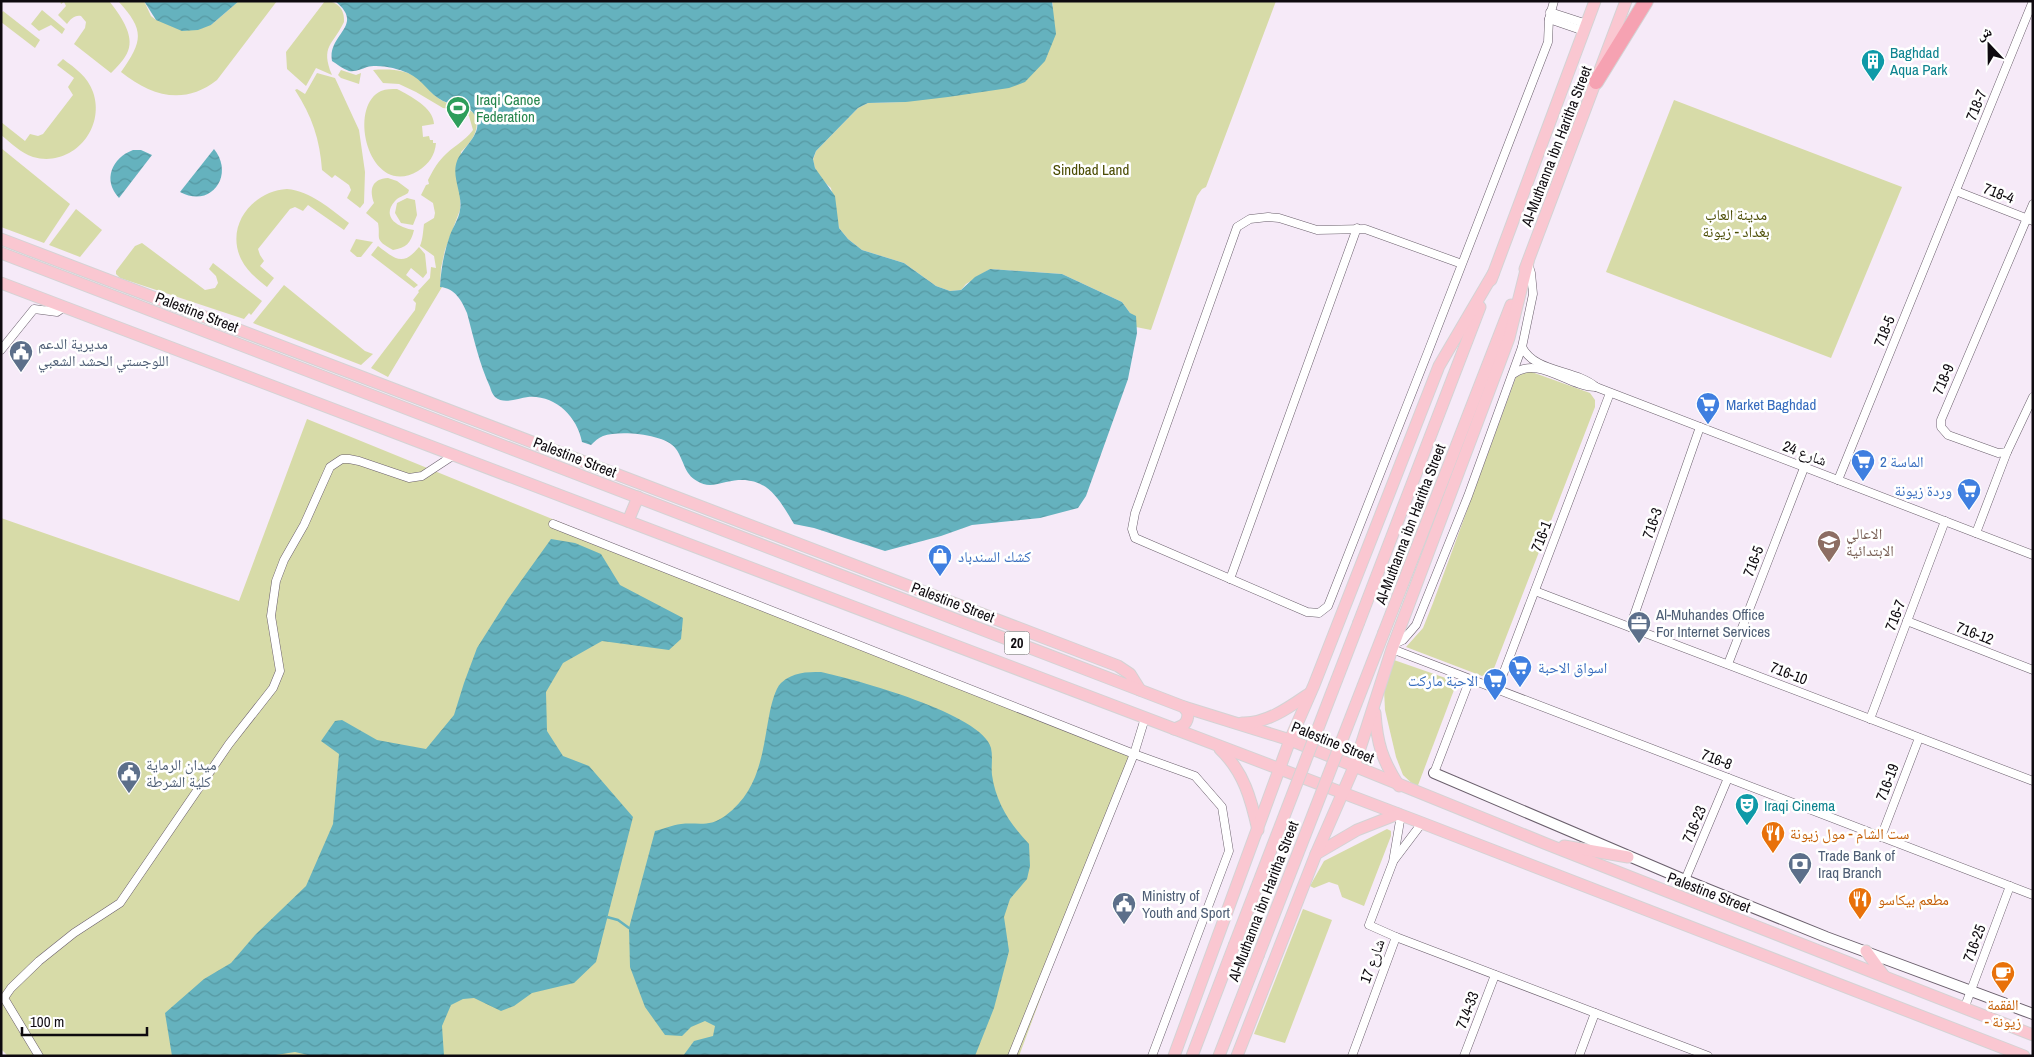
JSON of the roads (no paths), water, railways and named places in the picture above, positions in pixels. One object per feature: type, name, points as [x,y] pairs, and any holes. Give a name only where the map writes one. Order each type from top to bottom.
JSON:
[{"type":"highway","points":[[1596,82],[1639,16],[1646,1]]},
{"type":"main road","name":"Al-Muthanna ibn Haritha Street","points":[[1192,1056],[1493,274],[1595,1]]},
{"type":"main road","name":"Al-Muthanna ibn Haritha Street","points":[[1219,1056],[1528,262],[1626,1]]},
{"type":"main road","points":[[1,239],[1118,666],[1130,674],[1140,690]]},
{"type":"main road","name":"Palestine Street","points":[[1,252],[1184,707],[1290,740],[1399,786],[2033,1035]]},
{"type":"main road","points":[[1237,1056],[1316,854],[1354,767],[1393,647],[1509,338],[1528,262]]},
{"type":"main road","points":[[56,274],[82,270]]},
{"type":"main road","points":[[1174,1056],[1290,740],[1439,366],[1493,274]]},
{"type":"main road","points":[[102,277],[117,297]]},
{"type":"main road","name":"20","points":[[1,283],[1399,814],[2024,1056]]},
{"type":"main road","points":[[628,521],[638,497]]},
{"type":"main road","points":[[904,600],[932,595]]},
{"type":"main road","points":[[1229,722],[1245,723],[1259,721],[1286,709],[1310,693]]},
{"type":"main road","points":[[1174,730],[1184,726],[1187,722],[1188,714],[1184,707]]},
{"type":"main road","points":[[1374,708],[1379,747],[1383,759],[1399,786]]},
{"type":"main road","points":[[1217,746],[1238,769],[1246,785],[1258,830]]},
{"type":"main road","points":[[1316,854],[1357,830],[1399,814]]},
{"type":"main road","points":[[1549,845],[1589,849],[1628,857]]},
{"type":"main road","points":[[1866,952],[1885,977]]},
{"type":"street","points":[[1462,264],[1365,229],[1317,230],[1279,218],[1268,217],[1250,219],[1237,227],[1135,513],[1132,529],[1135,538],[1307,612],[1319,613],[1328,606],[1462,264],[1548,42],[1550,15],[1554,1]]},
{"type":"street","name":"718-7","points":[[1956,191],[2033,1]]},
{"type":"street","points":[[1550,15],[1586,27]]},
{"type":"street","name":"718-4","points":[[1956,191],[2030,220]]},
{"type":"street","name":"718-5","points":[[1838,480],[1956,191]]},
{"type":"street","points":[[2030,220],[2033,204]]},
{"type":"street","name":"718-9","points":[[2007,452],[1998,453],[1948,435],[1942,430],[1940,424],[2030,220]]},
{"type":"street","points":[[1230,579],[1357,228]]},
{"type":"street","points":[[1393,647],[1410,633],[1416,625],[1471,487],[1513,374],[1522,347],[1533,294],[1528,262]]},
{"type":"street","points":[[1,350],[34,309],[56,312],[64,307]]},
{"type":"street","name":"شارع 24","points":[[1522,347],[1527,356],[1536,361],[1584,379],[1610,393],[2033,555]]},
{"type":"street","name":"شارع 24","points":[[1513,374],[1522,369],[1533,368],[1582,386],[1596,387]]},
{"type":"street","name":"716-1","points":[[1497,690],[1610,393]]},
{"type":"street","points":[[1976,533],[2007,452],[2033,397]]},
{"type":"street","name":"716-3","points":[[1630,627],[1700,427]]},
{"type":"street","points":[[39,1056],[3,999],[10,988],[38,961],[74,933],[120,903],[229,744],[273,688],[280,672],[271,616],[276,581],[284,560],[304,525],[330,467],[342,459],[359,460],[409,478],[416,478],[454,455]]},
{"type":"street","name":"716-5","points":[[1728,664],[1804,468]]},
{"type":"street","name":"716-7","points":[[1870,719],[1944,521]]},
{"type":"street","points":[[553,524],[1134,754],[1195,776],[1222,807],[1229,851],[1152,1056]]},
{"type":"street","name":"716-10","points":[[1535,590],[2033,781]]},
{"type":"street","name":"716-12","points":[[1907,621],[2033,670]]},
{"type":"street","name":"716-8","points":[[1393,647],[1497,690],[2033,895]]},
{"type":"street","points":[[1470,679],[1434,773],[1685,880],[1866,952],[2033,1014]]},
{"type":"street","points":[[1012,1056],[1134,754],[1146,718]]},
{"type":"street","name":"716-19","points":[[1881,837],[1919,738]]},
{"type":"street","name":"716-23","points":[[1685,880],[1728,778]]},
{"type":"street","name":"شارع 17","points":[[1352,1056],[1396,937],[1370,925],[1393,862],[1399,814]]},
{"type":"street","name":"شارع 17","points":[[1393,862],[1422,823]]},
{"type":"street","name":"716-25","points":[[1964,1009],[2010,886]]},
{"type":"street","points":[[1396,937],[1596,1013],[1694,1053],[1708,1056]]},
{"type":"street","name":"714-33","points":[[1464,1056],[1495,975]]},
{"type":"street","points":[[1579,1056],[1596,1013]]},
{"type":"water","points":[[144,1],[239,1],[211,25],[198,30],[182,31],[156,20]]},
{"type":"water","points":[[335,1],[1052,1],[1056,34],[1045,61],[1025,82],[1009,88],[948,97],[906,102],[868,103],[858,108],[816,151],[813,159],[815,168],[835,196],[839,228],[848,239],[862,250],[904,263],[936,286],[950,291],[961,290],[975,277],[990,269],[1062,274],[1122,302],[1130,313],[1136,316],[1137,333],[1128,379],[1086,496],[1078,508],[1040,518],[972,525],[941,536],[885,551],[814,528],[794,524],[782,504],[768,489],[760,484],[739,480],[711,485],[700,483],[689,475],[676,449],[663,440],[642,435],[620,433],[603,436],[591,445],[582,442],[570,416],[556,404],[538,397],[503,401],[495,397],[483,369],[465,308],[454,293],[440,287],[446,248],[460,210],[460,198],[455,173],[457,161],[475,133],[477,121],[474,114],[468,108],[443,101],[418,79],[408,73],[382,66],[349,71],[332,61],[332,52],[346,24],[347,17],[344,10]]},
{"type":"water","points":[[214,149],[220,159],[222,169],[221,179],[217,187],[210,193],[201,196],[191,196],[180,192]]},
{"type":"water","points":[[133,150],[141,150],[152,155],[119,198],[111,184],[112,170],[120,158]]},
{"type":"water","points":[[551,539],[575,543],[601,554],[620,585],[683,618],[681,639],[669,650],[602,641],[563,663],[546,692],[547,731],[563,756],[589,766],[633,817],[596,962],[574,983],[532,993],[514,1006],[501,1011],[474,998],[463,999],[451,1005],[442,1026],[444,1056],[312,1056],[295,1052],[269,1056],[172,1056],[165,1013],[204,979],[231,963],[255,935],[306,886],[333,824],[339,754],[321,741],[335,721],[342,720],[377,740],[426,749],[454,715],[477,648],[508,599]]},
{"type":"water","points":[[821,672],[887,690],[942,711],[966,723],[983,735],[991,748],[992,775],[997,795],[1010,821],[1029,844],[1030,866],[1027,879],[1010,899],[1004,917],[1009,951],[994,1008],[975,1056],[683,1056],[694,1041],[713,1036],[715,1026],[705,1021],[691,1027],[682,1036],[665,1035],[645,1007],[630,967],[629,928],[655,831],[678,825],[713,822],[725,816],[737,805],[753,782],[758,769],[775,692],[781,683],[795,675]]},
{"type":"waterway","points":[[607,917],[618,920],[629,928]]},
{"type":"place","name":"Baghdad Aqua Park","points":[[1873,82]]},
{"type":"place","name":"Iraqi Canoe Federation","points":[[458,129]]},
{"type":"place","name":"مديرية الدعم اللوجستي الحشد الشعبي","points":[[21,373]]},
{"type":"place","name":"Market Baghdad","points":[[1708,425]]},
{"type":"place","name":"الماسة 2","points":[[1863,482]]},
{"type":"place","name":"وردة زيونة","points":[[1969,511]]},
{"type":"place","name":"الاعالي الابتدائية","points":[[1829,563]]},
{"type":"place","name":"كشك السندباد","points":[[940,577]]},
{"type":"place","name":"Al-Muhandes Office For Internet Services","points":[[1639,644]]},
{"type":"place","name":"اسواق الاحبة","points":[[1520,688]]},
{"type":"place","name":"الاحبة ماركت","points":[[1495,701]]},
{"type":"place","name":"ميدان الرماية كلية الشرطة","points":[[129,794]]},
{"type":"place","name":"Iraqi Cinema","points":[[1747,826]]},
{"type":"place","name":"ست الشام - مول زيونة","points":[[1773,854]]},
{"type":"place","name":"Trade Bank of Iraq Branch","points":[[1800,885]]},
{"type":"place","name":"مطعم بيكاسو","points":[[1860,920]]},
{"type":"place","name":"Ministry of Youth and Sport","points":[[1124,925]]},
{"type":"place","name":"الفقمة - زيونة","points":[[2003,994]]},
{"type":"park label","name":"Sindbad Land","points":[[1091,169]]},
{"type":"park label","name":"مدينة العاب بغداد - زيونة","points":[[1736,222]]}]
